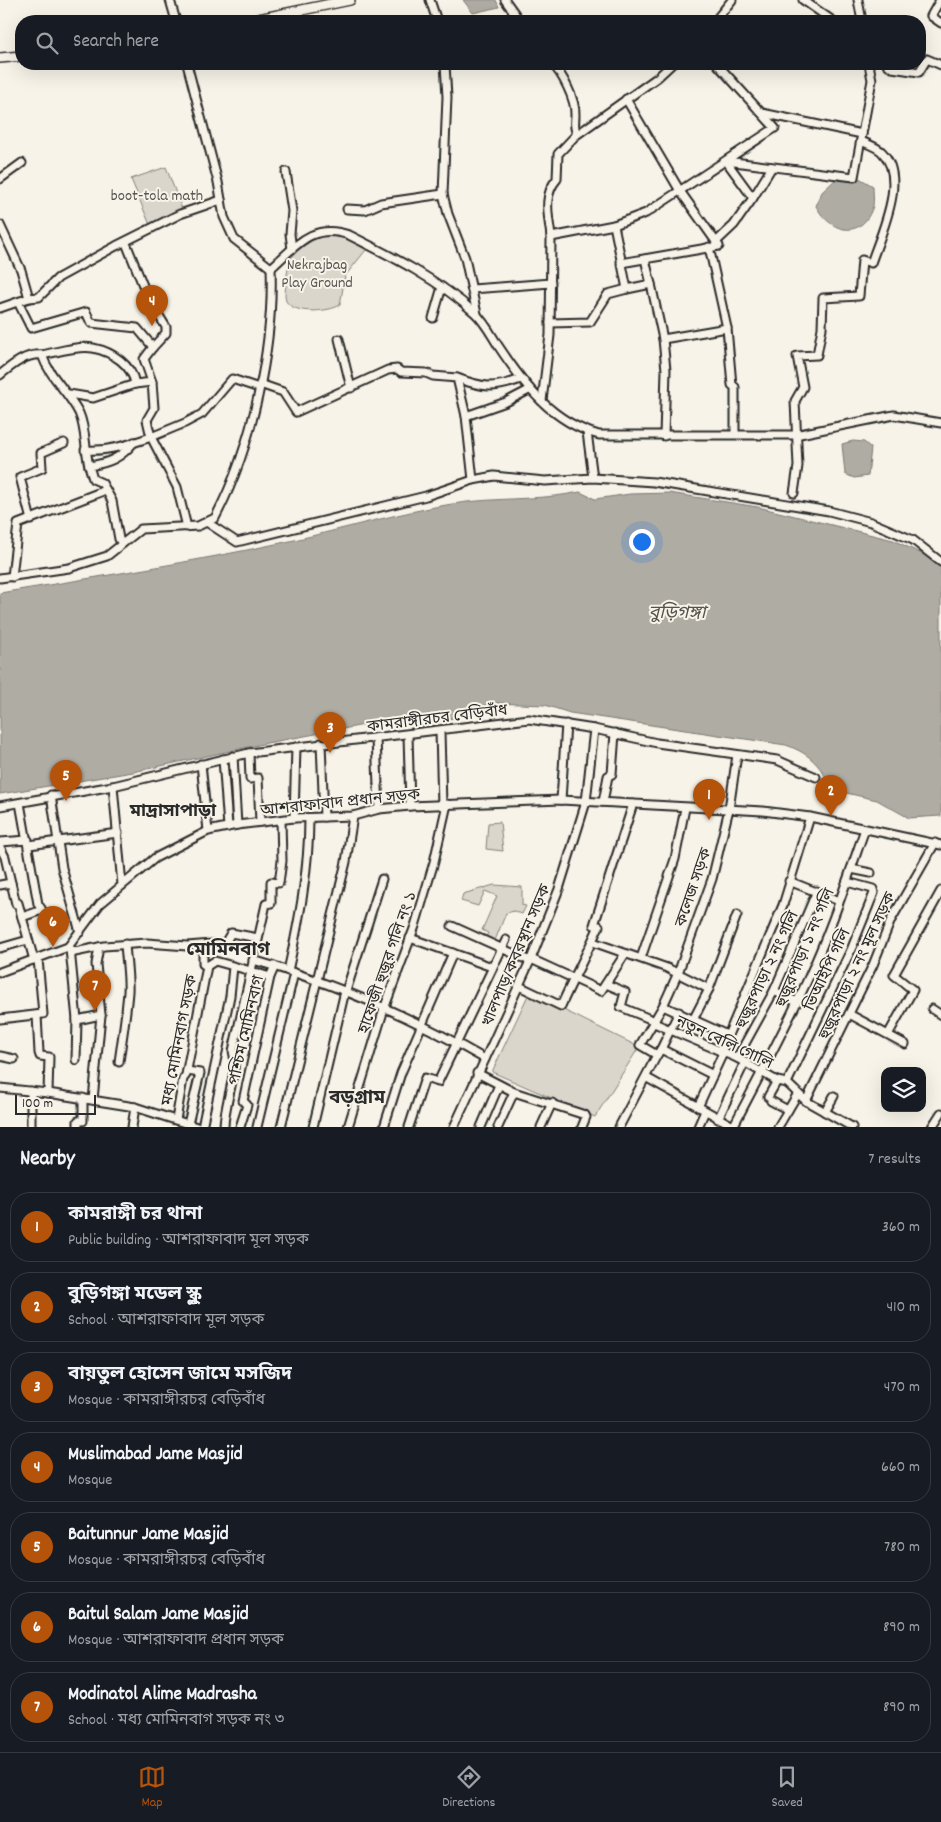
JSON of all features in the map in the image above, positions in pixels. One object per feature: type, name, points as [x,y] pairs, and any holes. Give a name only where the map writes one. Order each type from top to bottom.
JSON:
[{"type":"main road","points":[[272,15],[318,3],[350,0]]},
{"type":"main road","points":[[0,58],[15,57]]},
{"type":"street","points":[[170,0],[174,15]]},
{"type":"street","points":[[430,0],[435,15]]},
{"type":"street","points":[[505,0],[516,15]]},
{"type":"street","points":[[720,15],[732,0]]},
{"type":"street","points":[[804,0],[825,15]]},
{"type":"street","points":[[858,0],[861,15]]},
{"type":"street","points":[[940,2],[931,16],[941,23]]},
{"type":"street","points":[[926,61],[927,59],[941,65]]},
{"type":"street","points":[[188,70],[224,217],[234,239],[274,265]]},
{"type":"street","points":[[445,70],[447,97],[443,194],[448,214],[465,258],[477,314]]},
{"type":"street","points":[[558,70],[569,92],[576,115],[573,125],[577,134]]},
{"type":"street","points":[[542,401],[550,323],[551,282],[551,237],[546,202],[551,185],[557,179],[558,154],[577,134],[665,70]]},
{"type":"street","points":[[551,237],[614,225],[646,213],[775,128],[723,70]]},
{"type":"street","points":[[726,161],[854,177],[872,80],[871,70]]},
{"type":"street","points":[[906,70],[919,72],[920,70]]},
{"type":"street","points":[[622,263],[719,246],[680,191],[626,99]]},
{"type":"street","points":[[762,113],[862,138],[880,150],[890,162],[893,183],[884,232],[871,263],[862,260],[859,296],[822,298],[822,328],[817,355],[797,356],[803,387],[795,401],[798,478],[794,493]]},
{"type":"street","points":[[726,161],[753,198]]},
{"type":"street","points":[[0,179],[22,163]]},
{"type":"street","points":[[716,242],[734,225],[772,167]]},
{"type":"street","points":[[286,172],[292,211],[290,234],[292,249]]},
{"type":"street","points":[[347,209],[364,210],[381,202],[443,194]]},
{"type":"street","points":[[0,308],[39,297],[58,278],[180,214],[221,200]]},
{"type":"street","points":[[0,225],[21,270],[30,298]]},
{"type":"street","points":[[614,225],[628,289]]},
{"type":"street","points":[[0,578],[69,568],[106,556],[141,529],[187,527],[208,523],[215,518],[227,492],[253,417],[260,386],[268,330],[274,265],[303,238],[326,230],[337,230],[380,250],[442,287],[477,314],[529,390],[568,423],[587,432],[600,435],[664,436],[796,435],[821,432],[888,416],[941,423]]},
{"type":"street","points":[[126,243],[148,298],[166,328],[166,333],[144,359],[152,382],[154,408],[147,420],[151,437],[177,487],[187,527]]},
{"type":"street","points":[[710,247],[727,328],[736,405],[735,434]]},
{"type":"street","points":[[645,259],[663,339],[666,370],[664,436]]},
{"type":"street","points":[[472,289],[551,282]]},
{"type":"street","points":[[550,323],[590,322],[608,294],[651,284]]},
{"type":"street","points":[[433,318],[442,287]]},
{"type":"street","points":[[18,302],[31,328],[86,312],[91,323],[137,328],[153,347]]},
{"type":"street","points":[[663,339],[727,328]]},
{"type":"street","points":[[339,339],[351,388]]},
{"type":"street","points":[[0,375],[13,363],[38,354],[42,355],[92,347],[127,364],[133,374],[135,384]]},
{"type":"street","points":[[42,355],[48,372],[69,394],[80,416],[93,479],[101,482],[112,501],[119,539],[122,544]]},
{"type":"street","points":[[86,450],[97,451],[134,442],[185,423],[202,414],[232,379],[283,392],[296,412],[351,388],[364,380],[375,378],[383,371],[394,369],[457,378],[480,387],[506,385],[520,379]]},
{"type":"street","points":[[457,378],[466,416],[473,480]]},
{"type":"street","points":[[69,394],[93,398],[135,384],[152,382]]},
{"type":"street","points":[[466,416],[506,402],[529,390]]},
{"type":"street","points":[[587,432],[593,478]]},
{"type":"street","points":[[89,466],[110,463],[124,454],[134,442]]},
{"type":"street","points":[[31,520],[20,477],[42,468],[41,453],[64,443]]},
{"type":"street","points":[[208,523],[237,542],[426,496],[473,480],[494,476],[545,481],[593,478],[654,482],[838,514],[871,522],[913,540],[939,562]]},
{"type":"street","points":[[12,577],[18,525],[106,490]]},
{"type":"street","name":"কামরাঙ্গীরচর বেড়িবাঁধ","points":[[0,806],[51,795],[113,786],[233,756],[320,743],[376,739],[529,719],[594,729],[657,743],[777,760],[816,777]]},
{"type":"street","points":[[561,800],[566,724]]},
{"type":"street","name":"খালপাড়/কবরস্থান সড়ক","points":[[454,1127],[520,986],[559,889],[586,802],[594,729]]},
{"type":"street","name":"হাফেজী হুজুর গলি নং ১","points":[[348,1127],[384,1008],[410,938],[434,862],[445,805],[440,731]]},
{"type":"street","points":[[603,802],[608,776],[612,774],[615,733]]},
{"type":"street","points":[[408,735],[410,806]]},
{"type":"street","points":[[376,739],[379,809]]},
{"type":"street","points":[[320,743],[324,817]]},
{"type":"street","points":[[294,818],[296,747]]},
{"type":"street","points":[[249,754],[250,779],[258,778],[260,822]]},
{"type":"street","name":"কলেজ সড়ক","points":[[663,1006],[678,973],[712,879],[729,809],[737,755]]},
{"type":"street","points":[[233,756],[237,825]]},
{"type":"street","points":[[223,759],[228,827]]},
{"type":"street","points":[[201,764],[208,831]]},
{"type":"street","points":[[113,786],[122,885]]},
{"type":"street","points":[[51,795],[68,890],[80,932]]},
{"type":"street","name":"আশরাফাবাদ প্রধান সড়ক","points":[[0,972],[69,948],[100,904],[155,858],[208,831],[237,825],[294,818],[353,816],[379,809],[410,806],[561,800],[729,809],[810,817],[938,844]]},
{"type":"street","points":[[20,803],[29,843],[38,904],[42,910],[22,917]]},
{"type":"street","points":[[520,986],[560,1006],[593,942],[599,926],[594,925],[633,804]]},
{"type":"street","points":[[641,958],[675,859],[685,808]]},
{"type":"street","points":[[281,1127],[346,862],[353,816]]},
{"type":"street","points":[[698,1107],[783,905],[810,817]]},
{"type":"street","points":[[257,1127],[291,972],[309,844],[309,818]]},
{"type":"street","points":[[224,1127],[226,1104],[236,1061],[233,1051],[253,960],[266,904],[271,903],[271,882],[279,883],[282,861],[280,820]]},
{"type":"street","name":"হুজুরপাড়া ১ নং গলি","points":[[733,1127],[797,1002],[847,882],[865,829]]},
{"type":"street","points":[[0,842],[59,842],[118,832]]},
{"type":"street","name":"হুজুরপাড়া ২ নং মূল সড়ক","points":[[806,1101],[884,941],[891,920],[938,844]]},
{"type":"street","points":[[0,847],[5,857],[10,883],[36,960],[43,1014],[0,1019]]},
{"type":"street","points":[[851,869],[871,873]]},
{"type":"street","points":[[313,1127],[345,991],[382,879]]},
{"type":"street","points":[[790,881],[839,901]]},
{"type":"street","name":"ভিআইপি গলি","points":[[787,1083],[851,950],[874,893],[873,890],[847,882]]},
{"type":"street","points":[[0,886],[10,883]]},
{"type":"street","name":"হুজুরপাড়া ২ নং গলি","points":[[737,1058],[774,991],[817,891]]},
{"type":"street","points":[[888,1033],[913,990],[894,976],[941,891]]},
{"type":"street","points":[[693,1020],[709,990],[738,915]]},
{"type":"street","points":[[452,926],[601,991],[625,954]]},
{"type":"street","points":[[69,948],[75,952],[125,944],[203,945],[225,943],[231,933],[258,938]]},
{"type":"street","points":[[410,938],[450,952],[494,962]]},
{"type":"street","points":[[0,948],[28,940]]},
{"type":"street","points":[[409,1127],[425,1078],[438,1082],[506,940]]},
{"type":"street","points":[[593,942],[667,968],[709,990]]},
{"type":"street","points":[[119,1062],[128,991],[125,944]]},
{"type":"street","points":[[203,945],[203,964],[207,966],[215,961],[270,977]]},
{"type":"street","points":[[93,1100],[101,1015],[96,964],[99,947]]},
{"type":"street","points":[[69,948],[77,1020],[76,1060]]},
{"type":"street","points":[[384,1127],[401,1073],[450,952]]},
{"type":"street","points":[[253,960],[345,991],[422,1024],[458,1042],[485,1059]]},
{"type":"street","name":"মধ্য মোমিনবাগ সড়ক","points":[[178,1123],[183,1078],[187,1071],[207,966]]},
{"type":"street","name":"পশ্চিম মোমিনবাগ","points":[[240,1127],[243,1123],[247,1104],[243,1101],[247,1075],[270,977],[275,966]]},
{"type":"street","points":[[202,1127],[230,996],[233,967]]},
{"type":"street","name":"নতুন বেলি গোলি","points":[[606,984],[625,992],[621,1007],[737,1058],[777,1081],[787,1083],[797,1095],[825,1112],[839,1124],[852,1127]]},
{"type":"street","points":[[774,991],[797,1002]]},
{"type":"street","points":[[713,1075],[640,1046],[663,1006],[727,1035]]},
{"type":"street","points":[[932,1009],[941,1015]]},
{"type":"street","points":[[619,1127],[647,1078],[679,1012]]},
{"type":"street","points":[[849,1014],[888,1033],[905,1044]]},
{"type":"street","points":[[37,1015],[38,1052],[40,1056],[50,1057],[48,1093]]},
{"type":"street","points":[[77,1020],[101,1015]]},
{"type":"street","points":[[0,1056],[14,1059]]},
{"type":"street","points":[[718,1119],[745,1062]]},
{"type":"street","points":[[187,1071],[200,1073],[188,1124]]},
{"type":"street","points":[[478,1073],[514,1092],[548,1104],[552,1103],[586,1117],[582,1127]]},
{"type":"street","points":[[647,1078],[733,1127]]},
{"type":"street","points":[[777,1081],[769,1099],[788,1110]]},
{"type":"street","points":[[481,1127],[499,1085]]},
{"type":"street","points":[[0,1088],[48,1093],[135,1107],[178,1123],[197,1127]]},
{"type":"street","points":[[31,1091],[31,1127]]},
{"type":"street","points":[[498,1127],[514,1092]]},
{"type":"street","points":[[778,1127],[797,1095]]},
{"type":"street","points":[[825,1112],[834,1096]]},
{"type":"street","points":[[78,1127],[78,1121],[84,1121],[83,1098]]},
{"type":"street","points":[[541,1127],[552,1103]]},
{"type":"street","points":[[132,1127],[135,1107]]},
{"type":"street","points":[[698,1127],[705,1111]]},
{"type":"street","points":[[932,1127],[941,1113]]},
{"type":"green space","name":"boot-tola math","points":[[166,167],[182,209],[150,225],[131,179]]},
{"type":"green space","name":"Nekrajbag Play Ground","points":[[325,236],[347,239],[366,250],[345,276],[340,305],[320,311],[296,309],[285,299],[287,272],[290,264],[296,251],[308,241]]},
{"type":"green space","points":[[500,822],[503,851],[486,849],[488,823]]},
{"type":"green space","points":[[494,885],[522,887],[522,905],[526,906],[522,914],[514,911],[506,913],[494,943],[485,939],[488,933],[482,930],[497,896],[485,891],[478,906],[461,901],[463,894]]},
{"type":"green space","points":[[529,993],[639,1047],[595,1117],[492,1072]]},
{"type":"water","points":[[463,0],[496,0],[499,7],[473,13]]},
{"type":"water","points":[[837,178],[859,178],[873,186],[873,206],[868,217],[861,225],[854,228],[837,227],[822,215],[816,206],[822,192]]},
{"type":"water","points":[[853,441],[864,442],[871,448],[868,476],[854,478],[845,474],[842,444]]},
{"type":"water","name":"বুড়িগঙ্গা","points":[[580,492],[595,499],[630,494],[669,493],[758,507],[893,540],[941,563],[941,816],[909,818],[877,800],[833,790],[815,762],[803,753],[786,745],[570,713],[545,705],[494,703],[453,718],[435,721],[375,723],[267,743],[133,772],[0,794],[0,593],[218,556],[290,541],[391,516],[452,504],[484,500],[548,497]]},
{"type":"place","name":"Muslimabad Jame Masjid","points":[[152,326]]},
{"type":"place","name":"বায়তুল হোসেন জামে মসজিদ","points":[[330,753]]},
{"type":"place","name":"Baitunnur Jame Masjid","points":[[66,801]]},
{"type":"place","name":"বুড়িগঙ্গা মডেল স্কুল","points":[[831,816]]},
{"type":"place","name":"কামরাঙ্গী চর থানা","points":[[709,820]]},
{"type":"place","name":"Baitul Salam Jame Masjid","points":[[53,947]]},
{"type":"place","name":"Modinatol Alime Madrasha","points":[[95,1011]]},
{"type":"district","name":"মাদ্রাসাপাড়া","points":[[173,810]]},
{"type":"district","name":"মোমিনবাগ","points":[[228,948]]},
{"type":"district","name":"বড়গ্রাম","points":[[357,1096]]}]
